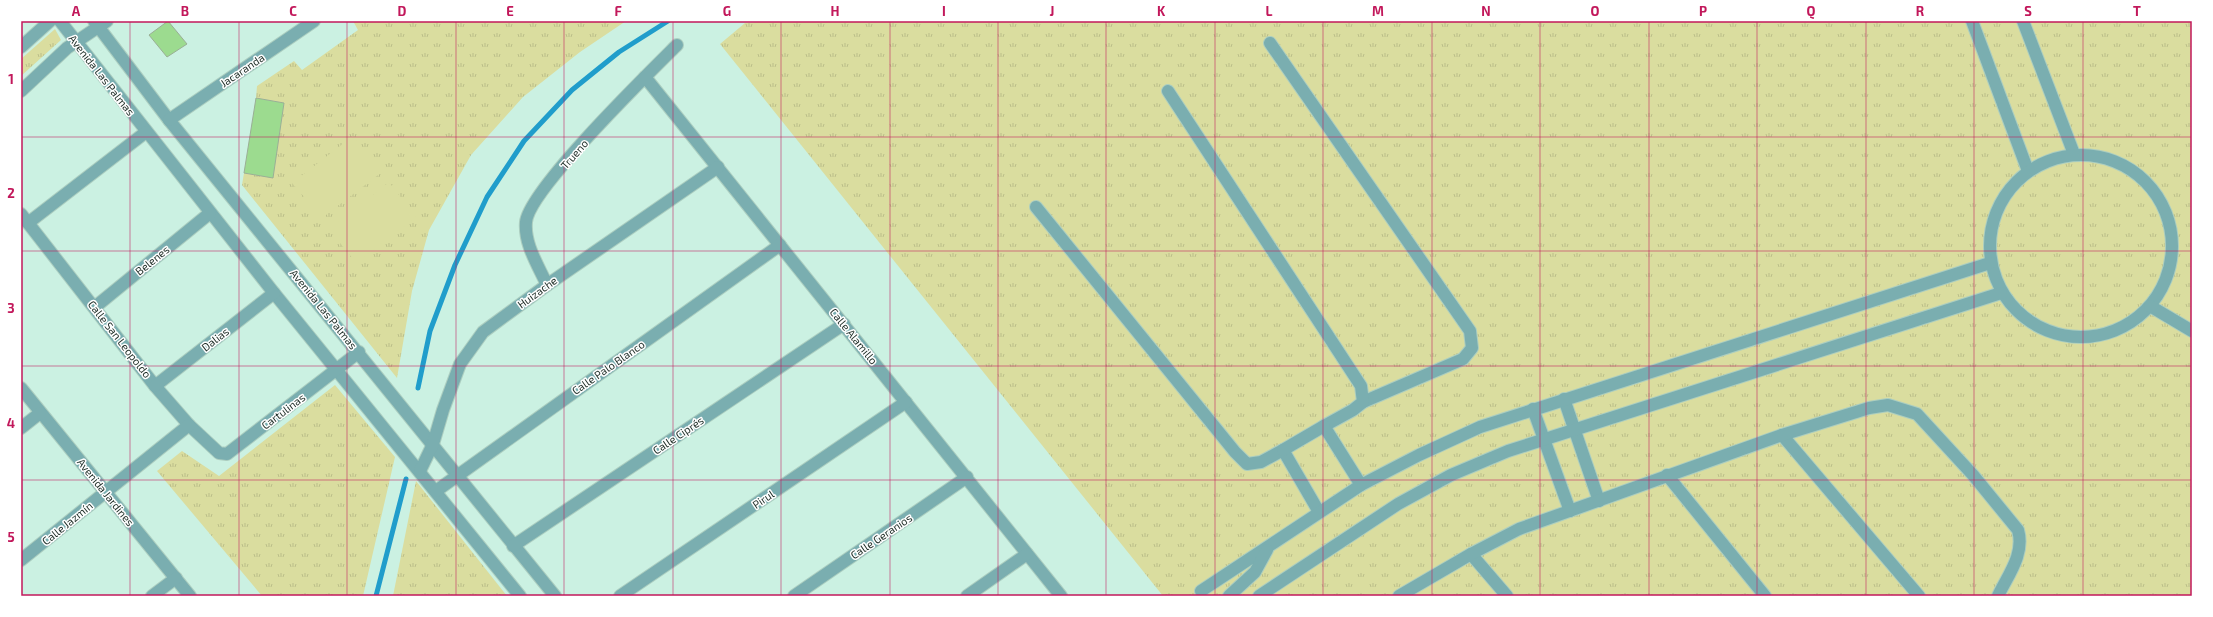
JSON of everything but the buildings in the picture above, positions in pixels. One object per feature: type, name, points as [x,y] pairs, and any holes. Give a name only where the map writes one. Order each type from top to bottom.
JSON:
[{"type":"street","points":[[21,47],[50,21]]},
{"type":"street","name":"Avenida Las Palmas","points":[[60,21],[210,213],[420,470],[520,596]]},
{"type":"street","name":"Jacaranda","points":[[170,120],[314,21]]},
{"type":"street","points":[[1972,21],[2028,170]]},
{"type":"street","points":[[2023,21],[2074,154]]},
{"type":"street","points":[[21,91],[67,48],[100,23]]},
{"type":"street","name":"Avenida Las Palmas","points":[[100,23],[170,120],[359,352],[513,546],[555,596]]},
{"type":"street","points":[[1036,207],[1246,464],[1260,462],[1283,450],[1353,410],[1363,402],[1463,359],[1472,348],[1470,331],[1270,43]]},
{"type":"street","name":"Trueno","points":[[547,285],[526,239],[526,221],[539,195],[592,133],[677,45]]},
{"type":"street","name":"Calle Alamillo","points":[[645,77],[1062,596]]},
{"type":"street","points":[[1168,92],[1360,386],[1363,402]]},
{"type":"street","points":[[25,218],[146,132]]},
{"type":"street","points":[[2074,154],[2109,158],[2140,175],[2170,220],[2173,258],[2160,294],[2134,321],[2099,336],[2061,336],[2026,321],[2001,293],[1990,263],[1990,228],[2004,196],[2028,170],[2074,154]]},
{"type":"street","name":"Huizache","points":[[420,470],[433,444],[443,410],[460,364],[483,332],[547,285],[718,167]]},
{"type":"street","name":"Belenes","points":[[94,307],[210,213]]},
{"type":"street","name":"Calle San Leopoldo","points":[[25,218],[155,386],[189,425],[219,453],[227,454]]},
{"type":"street","name":"Calle Palo Blanco","points":[[436,491],[780,245]]},
{"type":"street","points":[[1201,591],[1269,548],[1319,512],[1361,485],[1419,454],[1473,430],[1564,398],[1990,263]]},
{"type":"street","name":"Dalias","points":[[155,386],[274,293]]},
{"type":"street","points":[[1259,596],[1398,504],[1451,475],[1508,451],[2001,293]]},
{"type":"street","points":[[2150,306],[2192,331]]},
{"type":"street","name":"Calle Ciprés","points":[[513,546],[844,324]]},
{"type":"street","name":"Cartulinas","points":[[227,454],[359,352]]},
{"type":"street","name":"Avenida Jardines","points":[[21,388],[190,596]]},
{"type":"street","points":[[1564,398],[1599,501]]},
{"type":"street","name":"Pirul","points":[[620,596],[906,402]]},
{"type":"street","points":[[1399,596],[1471,554],[1519,529],[1782,435],[1869,408],[1888,405],[1917,414],[1973,476],[2018,530],[2021,540],[2020,552],[1998,596]]},
{"type":"street","points":[[1533,409],[1570,511]]},
{"type":"street","points":[[21,428],[40,413]]},
{"type":"street","name":"Calle Jazmín","points":[[21,560],[189,425]]},
{"type":"street","points":[[1324,426],[1361,485]]},
{"type":"street","points":[[1782,435],[1919,596]]},
{"type":"street","points":[[1283,450],[1319,512]]},
{"type":"street","points":[[1667,475],[1765,596]]},
{"type":"street","name":"Calle Geranios","points":[[794,596],[967,477]]},
{"type":"street","points":[[1228,596],[1254,572],[1269,548]]},
{"type":"street","points":[[967,596],[1027,554]]},
{"type":"street","points":[[1471,554],[1507,596]]},
{"type":"street","points":[[152,596],[176,578]]},
{"type":"green space","points":[[353,21],[626,21],[580,52],[523,97],[471,155],[429,230],[412,291],[397,378],[242,185],[244,173],[273,177],[284,103],[256,98],[257,86],[294,61],[302,70],[358,30]]},
{"type":"green space","points":[[769,21],[2192,21],[2192,596],[1163,596],[720,44],[745,23]]},
{"type":"green space","points":[[55,29],[61,40],[21,76],[21,59]]},
{"type":"green space","points":[[353,136],[382,172],[322,218],[292,183]]},
{"type":"green space","points":[[389,182],[416,217],[356,263],[329,229]]},
{"type":"green space","points":[[335,385],[395,457],[363,596],[262,596],[157,471],[182,451],[219,476]]},
{"type":"green space","points":[[416,481],[507,596],[393,596]]},
{"type":"waterway","points":[[418,388],[430,331],[455,265],[487,197],[524,141],[572,90],[619,52],[668,21]]},
{"type":"waterway","points":[[376,596],[406,479]]}]
